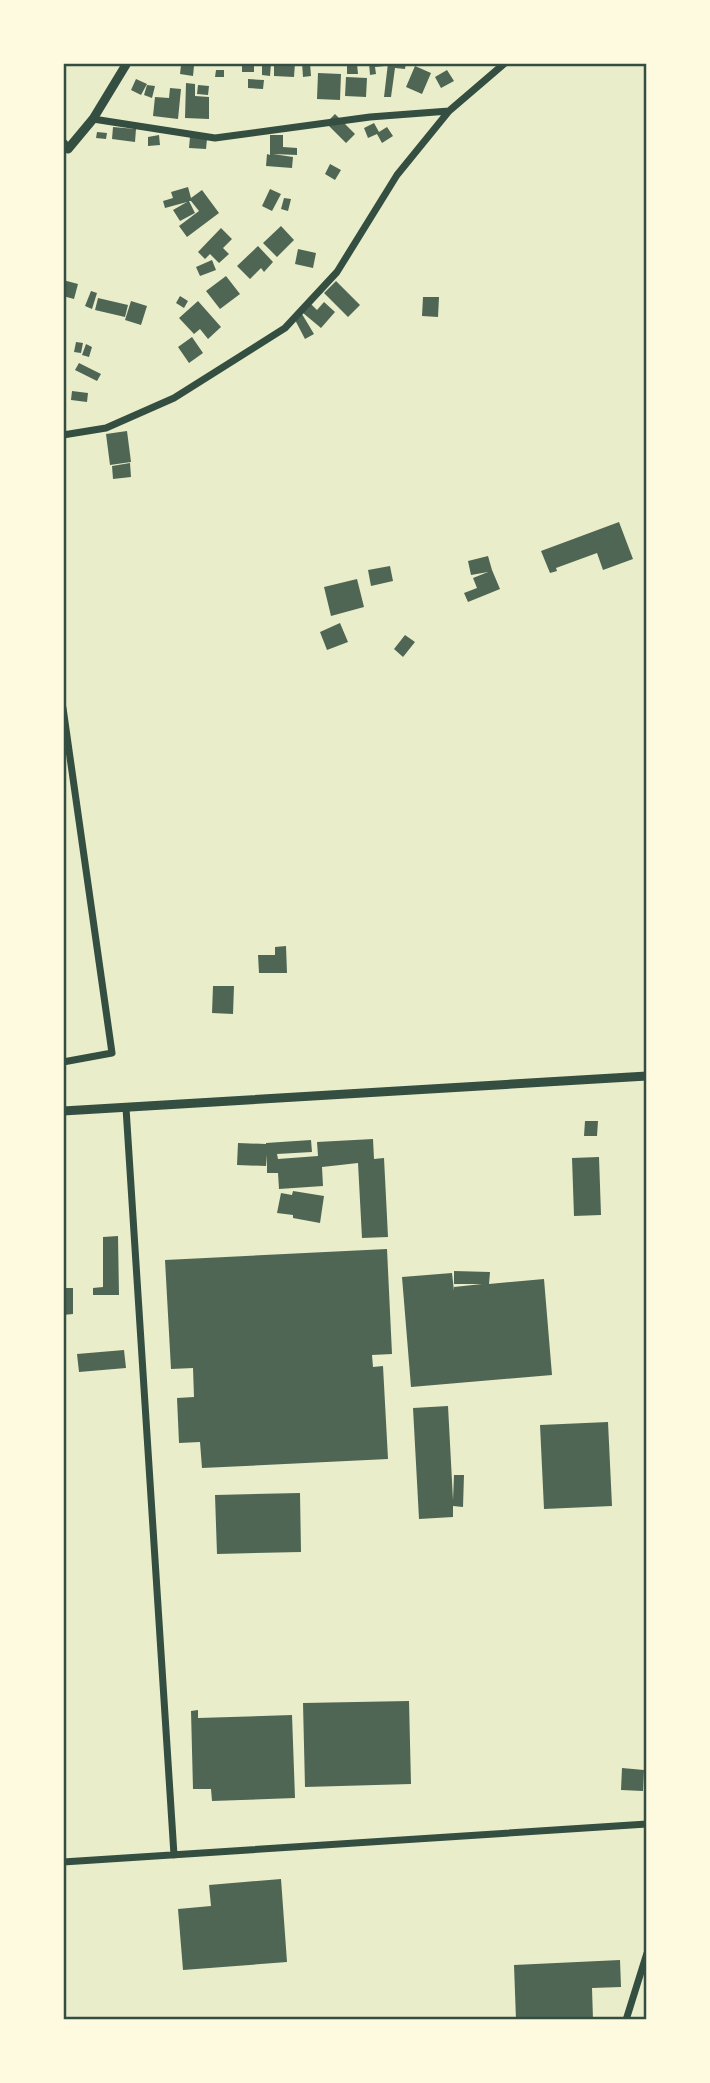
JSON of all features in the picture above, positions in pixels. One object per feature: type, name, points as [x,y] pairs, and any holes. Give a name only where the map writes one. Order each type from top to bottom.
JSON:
[{"type":"street","points":[[65,150],[93,119],[127,63]]},
{"type":"street","points":[[63,435],[106,428],[174,398],[285,328],[337,272],[397,175],[449,111],[505,63]]},
{"type":"street","points":[[93,119],[215,138],[370,117],[449,111]]},
{"type":"street","points":[[63,708],[111,1053],[63,1062]]},
{"type":"street","points":[[63,1111],[647,1076]]},
{"type":"street","points":[[126,1108],[174,1855]]},
{"type":"street","points":[[63,1862],[647,1824]]},
{"type":"street","points":[[626,2020],[647,1953]]},
{"type":"building","points":[[242,63],[254,63],[254,72],[242,72]]},
{"type":"building","points":[[262,63],[271,63],[270,76],[262,75]]},
{"type":"building","points":[[274,63],[295,63],[294,77],[274,76]]},
{"type":"building","points":[[302,63],[310,63],[311,76],[303,77]]},
{"type":"building","points":[[369,63],[384,63],[385,66],[375,67],[376,74],[370,75]]},
{"type":"building","points":[[388,63],[406,63],[405,69],[395,68],[391,97],[384,97]]},
{"type":"building","points":[[347,64],[357,64],[358,74],[347,74]]},
{"type":"building","points":[[181,65],[194,66],[193,76],[180,74]]},
{"type":"building","points":[[415,66],[431,73],[422,94],[406,87]]},
{"type":"building","points":[[216,70],[224,70],[224,77],[215,77]]},
{"type":"building","points":[[447,70],[454,81],[441,88],[435,77]]},
{"type":"building","points":[[318,73],[341,74],[340,100],[317,99]]},
{"type":"building","points":[[346,77],[367,78],[366,97],[345,96]]},
{"type":"building","points":[[136,79],[147,84],[141,95],[131,90]]},
{"type":"building","points":[[248,79],[264,80],[263,89],[248,88]]},
{"type":"building","points":[[186,83],[195,84],[195,96],[209,97],[209,119],[185,118]]},
{"type":"building","points":[[147,85],[155,86],[152,98],[144,95]]},
{"type":"building","points":[[198,85],[209,86],[208,95],[197,94]]},
{"type":"building","points":[[170,88],[181,89],[178,119],[153,116],[155,97],[169,98]]},
{"type":"building","points":[[335,114],[355,134],[346,143],[326,123]]},
{"type":"building","points":[[374,123],[379,132],[387,127],[393,136],[382,143],[377,134],[368,138],[364,128]]},
{"type":"building","points":[[113,127],[136,129],[135,142],[112,139]]},
{"type":"building","points":[[97,132],[107,133],[106,139],[96,138]]},
{"type":"building","points":[[159,135],[160,145],[148,146],[148,137]]},
{"type":"building","points":[[270,135],[283,135],[283,147],[297,148],[297,155],[273,154],[293,157],[292,168],[266,166],[267,154],[270,155]]},
{"type":"building","points":[[190,137],[207,139],[206,149],[189,148]]},
{"type":"building","points":[[330,164],[341,170],[335,180],[325,174]]},
{"type":"building","points":[[188,187],[191,198],[202,190],[219,213],[187,237],[179,226],[199,211],[189,201],[195,213],[180,221],[173,210],[187,202],[165,208],[163,201],[173,198],[171,192]]},
{"type":"building","points":[[270,189],[281,194],[272,211],[262,206]]},
{"type":"building","points":[[284,198],[291,199],[288,211],[281,209]]},
{"type":"building","points":[[281,226],[294,240],[277,257],[263,243]]},
{"type":"building","points":[[221,228],[232,239],[223,248],[229,254],[219,263],[210,254],[205,259],[198,252]]},
{"type":"building","points":[[258,246],[273,262],[264,272],[261,268],[250,279],[237,266]]},
{"type":"building","points":[[298,249],[316,253],[313,268],[295,264]]},
{"type":"building","points":[[212,260],[216,270],[200,276],[196,267]]},
{"type":"building","points":[[226,276],[240,294],[220,309],[206,291]]},
{"type":"building","points":[[63,280],[78,284],[74,299],[63,296]]},
{"type":"building","points":[[336,281],[360,305],[348,317],[324,293]]},
{"type":"building","points":[[91,291],[97,293],[92,309],[85,306]]},
{"type":"building","points":[[180,296],[188,301],[184,308],[176,303]]},
{"type":"building","points":[[423,297],[439,297],[438,317],[422,316]]},
{"type":"building","points":[[98,298],[128,305],[125,317],[95,310]]},
{"type":"building","points":[[131,301],[147,306],[141,325],[125,320]]},
{"type":"building","points":[[198,301],[221,327],[208,339],[200,329],[194,334],[179,318]]},
{"type":"building","points":[[324,302],[335,312],[321,328],[303,313],[311,304],[317,310]]},
{"type":"building","points":[[302,314],[314,334],[305,339],[294,318]]},
{"type":"building","points":[[192,337],[203,353],[189,363],[178,347]]},
{"type":"building","points":[[76,342],[83,343],[81,353],[74,352]]},
{"type":"building","points":[[86,344],[92,347],[89,357],[82,355]]},
{"type":"building","points":[[79,363],[101,374],[97,381],[75,370]]},
{"type":"building","points":[[72,391],[88,393],[87,402],[71,400]]},
{"type":"building","points":[[127,431],[131,462],[110,465],[106,434]]},
{"type":"building","points":[[130,463],[131,477],[113,479],[112,466]]},
{"type":"building","points":[[619,522],[633,559],[603,570],[597,553],[556,568],[557,571],[550,573],[541,551]]},
{"type":"building","points":[[488,556],[500,589],[468,602],[464,593],[477,588],[473,578],[488,572],[471,575],[468,561]]},
{"type":"building","points":[[390,566],[393,581],[371,586],[368,570]]},
{"type":"building","points":[[357,579],[364,607],[331,616],[324,587]]},
{"type":"building","points":[[340,623],[348,642],[327,650],[320,632]]},
{"type":"building","points":[[405,635],[415,642],[403,657],[394,649]]},
{"type":"building","points":[[286,946],[287,973],[259,973],[258,955],[275,955],[275,947]]},
{"type":"building","points":[[213,986],[234,986],[233,1014],[212,1013]]},
{"type":"building","points":[[585,1121],[598,1121],[597,1136],[584,1136]]},
{"type":"building","points":[[373,1139],[374,1159],[384,1158],[388,1237],[362,1238],[358,1163],[322,1167],[323,1186],[279,1189],[278,1173],[267,1173],[267,1155],[266,1166],[237,1165],[238,1143],[266,1144],[311,1140],[312,1152],[277,1154],[278,1159],[318,1156],[317,1142]]},
{"type":"building","points":[[599,1157],[601,1215],[574,1216],[572,1158]]},
{"type":"building","points":[[293,1191],[324,1196],[320,1223],[277,1213],[281,1193],[292,1195]]},
{"type":"building","points":[[118,1236],[119,1295],[93,1295],[93,1288],[103,1287],[103,1237]]},
{"type":"building","points":[[387,1249],[392,1354],[372,1355],[373,1367],[383,1366],[388,1459],[202,1468],[200,1442],[179,1443],[177,1398],[194,1397],[193,1368],[171,1369],[165,1260]]},
{"type":"building","points":[[454,1271],[490,1272],[489,1284],[544,1279],[552,1375],[411,1387],[402,1277],[452,1273],[454,1291],[454,1287],[482,1284],[454,1284]]},
{"type":"building","points":[[63,1288],[73,1288],[73,1314],[63,1315]]},
{"type":"building","points":[[124,1350],[126,1368],[79,1372],[77,1354]]},
{"type":"building","points":[[448,1406],[453,1500],[454,1475],[464,1475],[463,1507],[453,1506],[453,1517],[419,1519],[413,1408]]},
{"type":"building","points":[[608,1422],[612,1506],[544,1509],[540,1425]]},
{"type":"building","points":[[300,1493],[301,1552],[217,1554],[215,1495]]},
{"type":"building","points":[[409,1701],[411,1784],[305,1787],[303,1703]]},
{"type":"building","points":[[198,1710],[198,1718],[292,1715],[295,1798],[212,1801],[211,1789],[193,1789],[191,1711]]},
{"type":"building","points":[[622,1768],[644,1770],[643,1791],[621,1790]]},
{"type":"building","points":[[281,1879],[287,1962],[183,1970],[178,1909],[211,1906],[209,1885]]},
{"type":"building","points":[[620,1960],[621,1987],[592,1988],[593,2020],[516,2020],[514,1965]]}]
